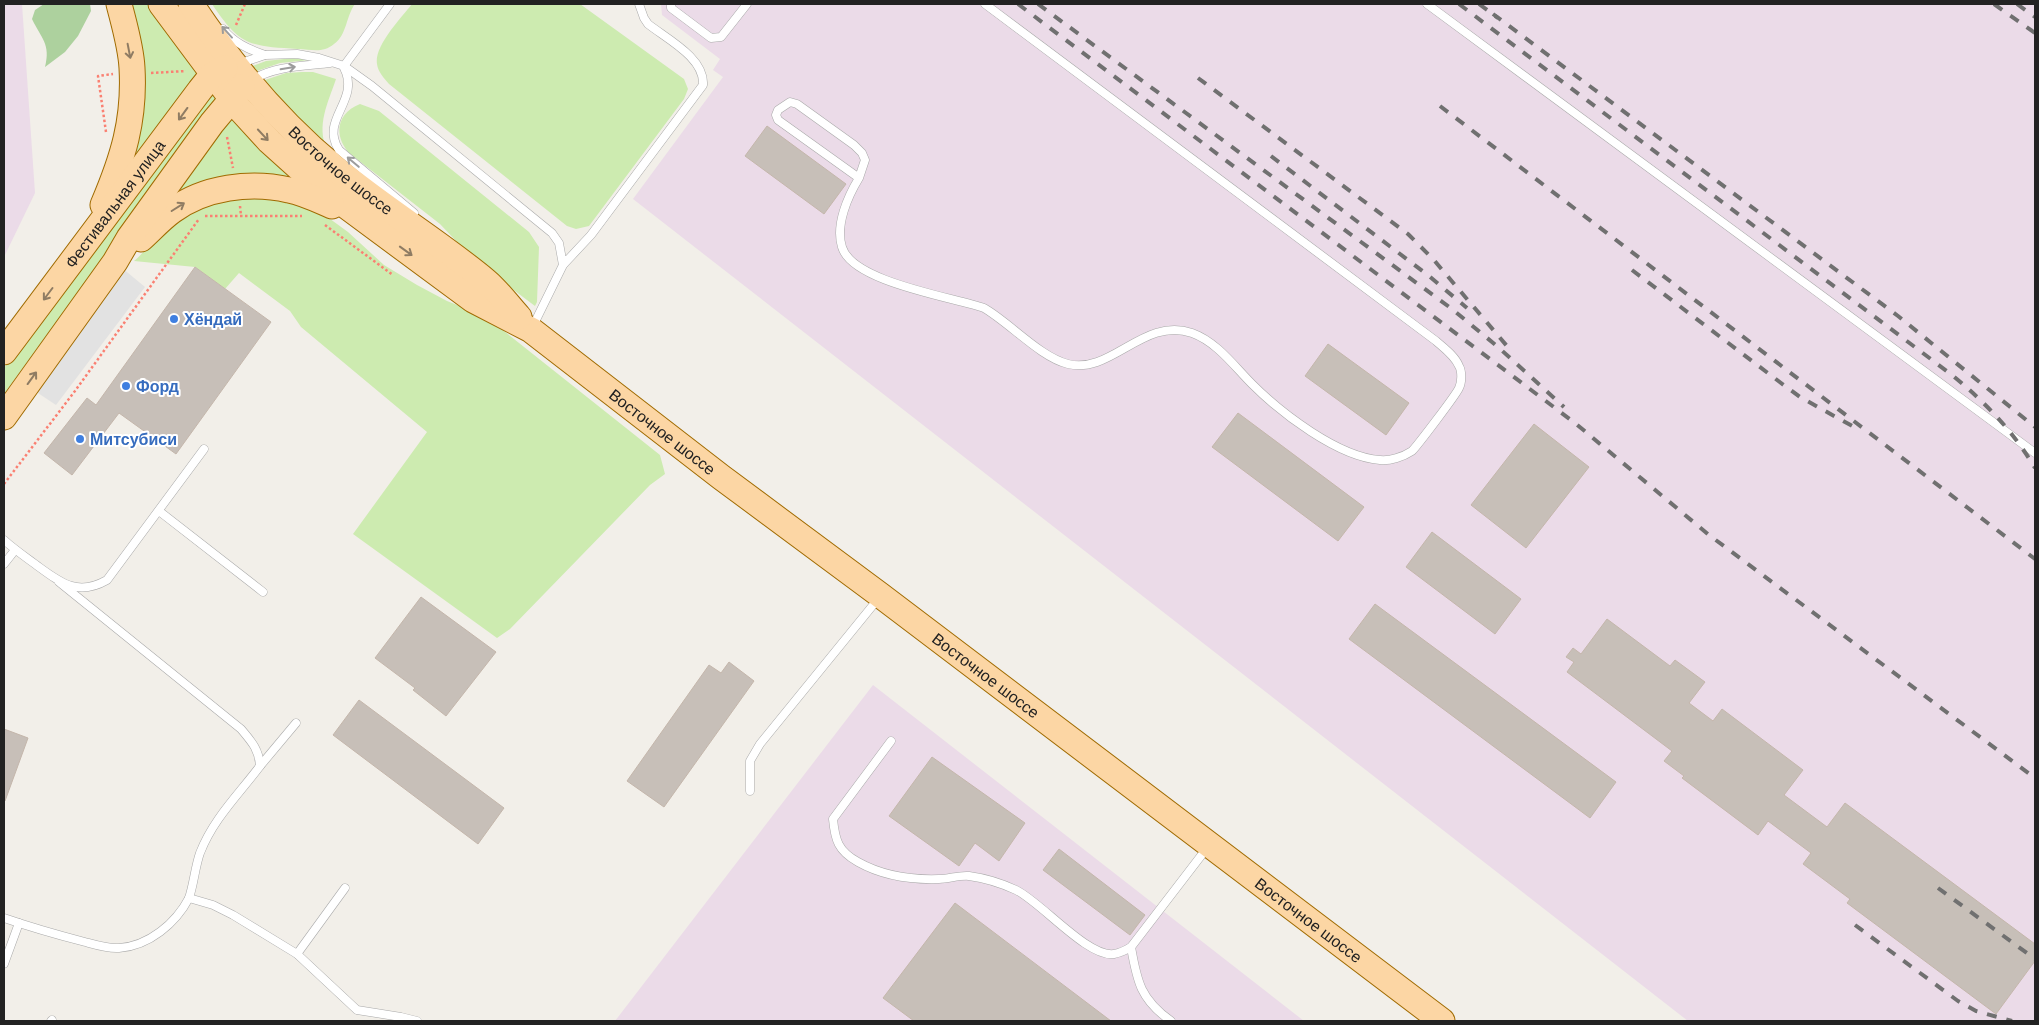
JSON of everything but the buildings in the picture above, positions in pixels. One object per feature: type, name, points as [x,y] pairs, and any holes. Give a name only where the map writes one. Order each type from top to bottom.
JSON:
[{"type":"main road","points":[[78,255],[120,167],[130,124],[132,73],[119,4]]},
{"type":"main road","points":[[161,4],[206,66],[224,68],[238,82]]},
{"type":"main road","points":[[196,7],[270,142],[319,186],[367,222]]},
{"type":"main road","name":"Фестивальная улица","points":[[4,352],[78,255],[206,66]]},
{"type":"main road","points":[[4,417],[115,262],[128,238],[238,82]]},
{"type":"main road","name":"Восточное шоссе","points":[[238,82],[337,170],[487,282],[530,330]]},
{"type":"main road","points":[[115,262],[172,211],[190,199],[220,189],[246,186],[288,189],[305,194],[367,222]]},
{"type":"main road","name":"Восточное шоссе","points":[[367,222],[473,300],[530,330],[721,477],[880,595],[1442,1021]]},
{"type":"lane","points":[[344,66],[390,4]]},
{"type":"lane","points":[[530,330],[562,265],[591,235],[703,85],[704,76],[699,67],[689,56],[648,24],[639,4]]},
{"type":"lane","points":[[671,4],[671,8],[712,38],[717,38],[721,37],[747,4]]},
{"type":"lane","points":[[859,178],[778,120],[776,116],[778,110],[790,102],[798,104],[862,153],[865,160],[859,178],[848,198],[842,217],[840,233],[842,248],[861,269],[880,279],[984,308],[995,314],[1056,360],[1083,366],[1100,360],[1144,337],[1163,330],[1192,333],[1210,343],[1253,386],[1281,410],[1307,428],[1349,453],[1381,461],[1397,458],[1412,450],[1460,387],[1460,366],[1451,354],[1436,341],[985,4]]},
{"type":"lane","points":[[1427,4],[2035,452]]},
{"type":"lane","points":[[216,20],[228,34],[247,48],[265,55],[297,54],[319,58],[344,66],[372,86],[552,233],[559,244],[562,265]]},
{"type":"lane","points":[[238,82],[265,55]]},
{"type":"lane","points":[[238,82],[282,69],[332,63]]},
{"type":"lane","points":[[344,66],[350,77],[350,85],[334,127],[333,141],[339,150],[420,219]]},
{"type":"lane","points":[[426,226],[465,266]]},
{"type":"lane","points":[[59,582],[72,587],[85,588],[96,586],[107,580],[204,449]]},
{"type":"lane","points":[[159,511],[263,592]]},
{"type":"lane","points":[[4,540],[59,582],[241,730],[257,749],[260,756],[260,766]]},
{"type":"lane","points":[[4,564],[15,550]]},
{"type":"lane","points":[[750,790],[750,761],[760,744],[880,595]]},
{"type":"lane","points":[[4,918],[72,938],[119,948],[142,942],[158,933],[176,917],[189,898],[199,855],[216,822],[296,723]]},
{"type":"lane","points":[[891,741],[833,819],[840,849],[856,862],[882,873],[907,879],[940,879],[968,876],[1017,890],[1086,944],[1100,952],[1113,954],[1131,947],[1209,846]]},
{"type":"lane","points":[[297,954],[345,888]]},
{"type":"lane","points":[[189,898],[213,905],[233,914],[297,954],[357,1010],[417,1021]]},
{"type":"lane","points":[[4,964],[19,923]]},
{"type":"lane","points":[[1131,947],[1136,978],[1143,993],[1161,1014],[1171,1021]]},
{"type":"path","points":[[228,34],[234,27],[246,4]]},
{"type":"path","points":[[108,138],[98,76],[185,72],[206,66]]},
{"type":"path","points":[[4,484],[75,391],[201,216],[303,216]]},
{"type":"path","points":[[319,221],[393,275]]},
{"type":"shaded area","points":[[4,4],[22,4],[35,193],[4,257]]},
{"type":"shaded area","points":[[661,4],[2035,4],[2035,1021],[1688,1021],[633,199],[723,77],[713,70],[720,59],[662,15]]},
{"type":"shaded area","points":[[122,268],[145,287],[56,405],[32,389]]},
{"type":"shaded area","points":[[873,685],[1304,1021],[615,1021]]},
{"type":"green space","points":[[44,4],[90,4],[91,11],[78,36],[65,52],[45,67],[47,59],[46,47],[32,19],[35,10]]},
{"type":"green space","points":[[131,4],[150,4],[199,74],[127,173]]},
{"type":"green space","points":[[212,4],[355,4],[342,36],[330,47],[316,50],[268,47],[247,41],[230,28]]},
{"type":"green space","points":[[412,4],[580,4],[684,79],[688,89],[684,99],[589,226],[576,229],[567,226],[389,84],[382,75],[377,64],[380,49],[389,32]]},
{"type":"green space","points":[[293,58],[310,60],[280,63],[254,72],[250,67],[266,61]]},
{"type":"green space","points":[[313,72],[336,79],[324,114],[323,132],[327,150],[259,82],[286,73]]},
{"type":"green space","points":[[212,93],[217,100],[4,394],[4,368],[205,97]]},
{"type":"green space","points":[[360,104],[379,111],[529,232],[539,247],[537,302],[535,306],[476,262],[440,224],[349,153],[341,139],[340,125],[346,113]]},
{"type":"green space","points":[[231,115],[300,183],[167,201]]},
{"type":"green space","points":[[262,197],[297,203],[326,216],[348,232],[384,265],[447,301],[485,316],[660,455],[665,474],[650,485],[510,629],[497,638],[353,534],[427,432],[301,327],[290,311],[239,273],[225,289],[195,267],[134,261],[168,227],[193,212],[231,200]]},
{"type":"railway","points":[[1018,4],[1575,423],[1709,535],[2035,778]]},
{"type":"railway","points":[[1038,4],[1452,309],[1498,347],[1564,407]]},
{"type":"railway","points":[[1459,4],[1952,375],[1998,418],[2018,442],[2035,468]]},
{"type":"railway","points":[[1479,4],[1498,18]]},
{"type":"railway","points":[[1994,4],[2035,33]]},
{"type":"railway","points":[[2017,4],[2035,17]]},
{"type":"railway","points":[[1493,14],[1898,316],[2035,427]]},
{"type":"railway","points":[[1198,78],[1408,234],[1433,259],[1512,352]]},
{"type":"railway","points":[[1440,106],[2035,559]]},
{"type":"railway","points":[[1271,156],[1429,276],[1467,308]]},
{"type":"railway","points":[[1632,270],[1800,397],[1854,427]]},
{"type":"railway","points":[[1938,888],[2035,959]]},
{"type":"railway","points":[[1855,925],[1958,1001],[1976,1011],[2012,1021]]},
{"type":"place","name":"Хёндай","points":[[174,319]]},
{"type":"place","name":"Форд","points":[[126,386]]},
{"type":"place","name":"Митсубиси","points":[[80,439]]}]
